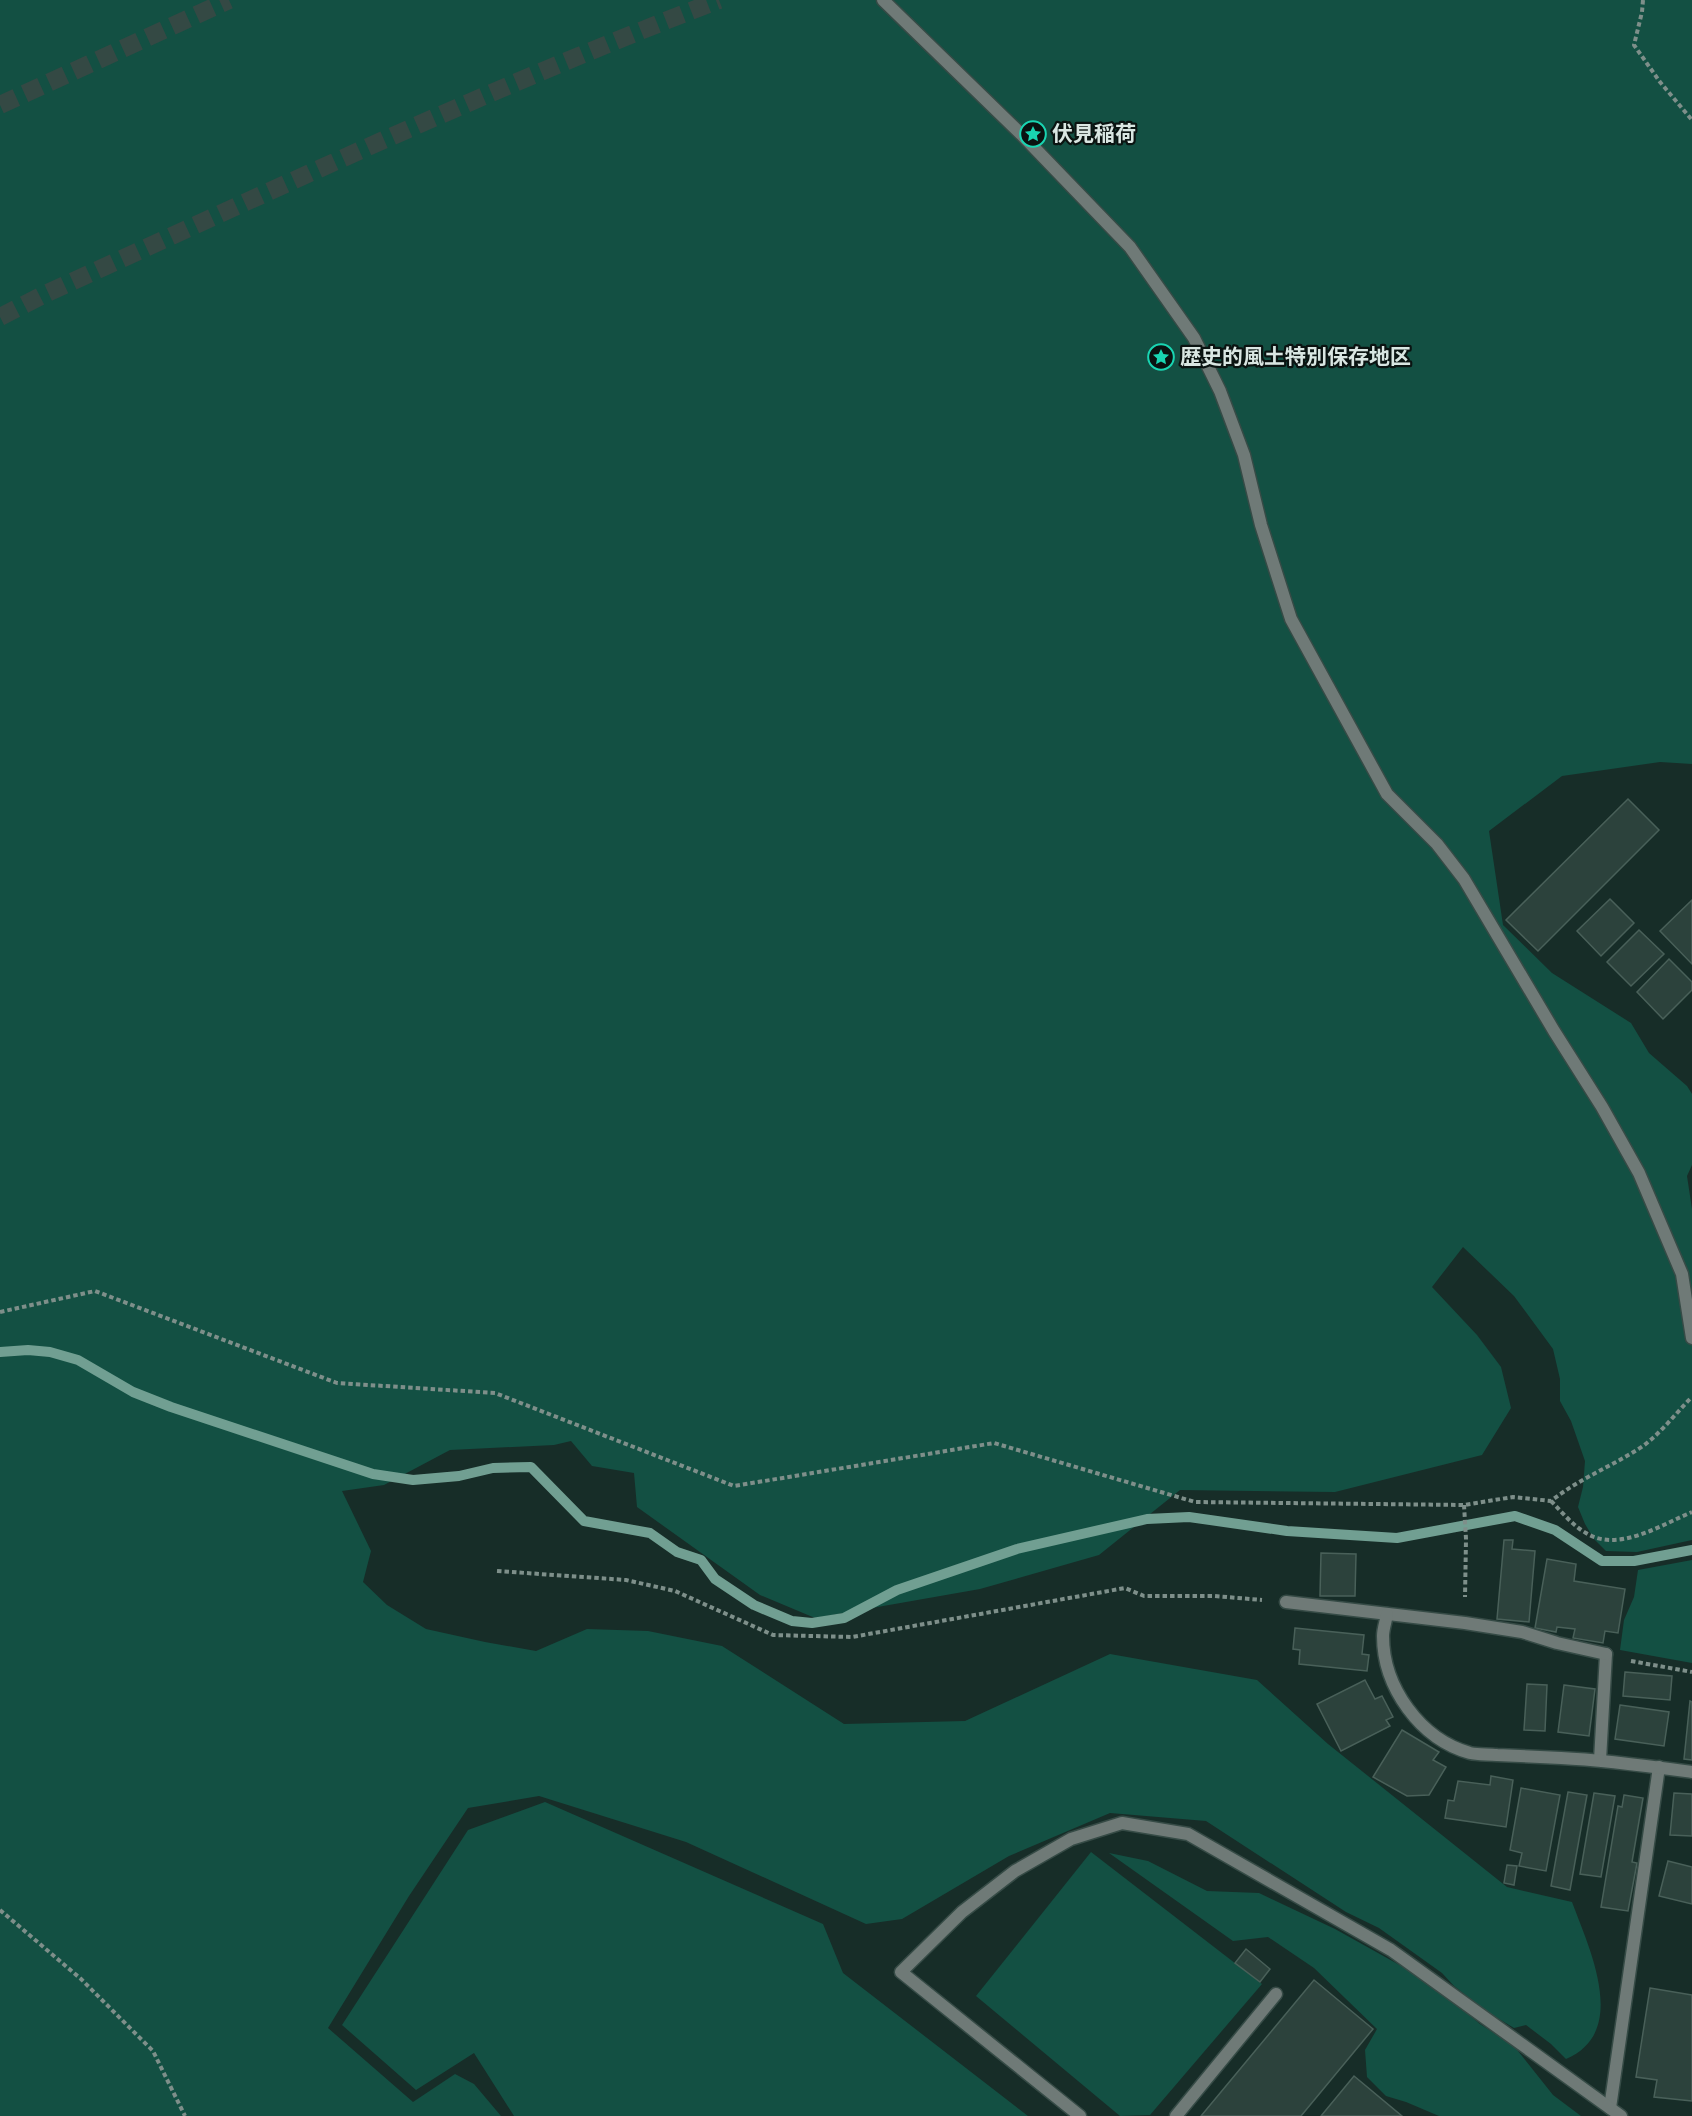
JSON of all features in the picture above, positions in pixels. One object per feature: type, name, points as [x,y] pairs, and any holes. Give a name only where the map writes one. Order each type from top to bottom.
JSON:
[{"type":"street","points":[[883,0],[1023,136],[1130,247],[1194,338],[1220,391],[1244,455],[1261,525],[1291,619],[1387,794],[1437,844],[1464,879],[1602,1107],[1639,1173],[1682,1274],[1692,1338]]},
{"type":"street","points":[[1286,1602],[1522,1632],[1606,1654],[1600,1760]]},
{"type":"street","points":[[1387,1614],[1383,1635],[1391,1677],[1412,1714],[1439,1738],[1472,1754],[1600,1760],[1692,1772]]},
{"type":"street","points":[[1610,2108],[1659,1767]]},
{"type":"street","points":[[1080,2116],[902,1972],[962,1912],[1015,1871],[1071,1839],[1122,1823],[1188,1834],[1391,1950],[1621,2116]]},
{"type":"street","points":[[1176,2116],[1276,1994]]},
{"type":"path","points":[[1643,0],[1634,45],[1660,82],[1692,120]]},
{"type":"path","points":[[0,1312],[95,1291],[337,1383],[495,1393],[734,1486],[994,1443],[1195,1502],[1464,1505],[1513,1497],[1551,1501],[1571,1522],[1587,1534],[1602,1539],[1619,1540],[1692,1512]]},
{"type":"path","points":[[1551,1501],[1571,1485],[1641,1447],[1664,1429],[1692,1397]]},
{"type":"path","points":[[1464,1505],[1465,1623]]},
{"type":"path","points":[[497,1571],[626,1580],[675,1591],[773,1635],[852,1637],[1125,1588],[1144,1596],[1214,1596],[1286,1602]]},
{"type":"path","points":[[1606,1654],[1624,1660],[1692,1672]]},
{"type":"path","points":[[0,1910],[81,1979],[153,2051],[185,2116]]},
{"type":"green space","points":[[0,0],[1692,0],[1692,764],[1660,762],[1562,776],[1489,831],[1503,925],[1552,973],[1631,1023],[1649,1053],[1687,1086],[1692,1094],[1692,1165],[1687,1176],[1692,1209],[1692,1540],[1637,1552],[1606,1551],[1594,1539],[1578,1507],[1583,1487],[1585,1461],[1571,1421],[1560,1401],[1560,1379],[1553,1349],[1514,1296],[1463,1247],[1432,1287],[1477,1335],[1501,1367],[1511,1408],[1482,1455],[1335,1492],[1180,1490],[1099,1555],[980,1589],[815,1618],[760,1595],[637,1507],[634,1473],[592,1466],[571,1441],[554,1445],[450,1450],[384,1485],[342,1491],[371,1551],[363,1582],[387,1605],[426,1629],[536,1651],[587,1629],[648,1631],[722,1646],[844,1724],[965,1721],[1110,1654],[1257,1680],[1328,1744],[1507,1887],[1572,1902],[1594,1965],[1601,2010],[1596,2030],[1585,2046],[1566,2059],[1526,2025],[1514,2028],[1489,2013],[1454,1986],[1442,1973],[1379,1928],[1346,1912],[1206,1821],[1110,1813],[1009,1856],[902,1919],[866,1924],[686,1842],[539,1796],[468,1808],[409,1896],[328,2028],[413,2102],[455,2074],[474,2084],[501,2116],[0,2116]]},
{"type":"green space","points":[[1692,1560],[1692,1663],[1620,1650],[1624,1620],[1634,1597],[1638,1570]]},
{"type":"green space","points":[[545,1802],[823,1924],[843,1973],[1028,2116],[514,2116],[474,2053],[416,2090],[342,2025],[468,1830]]},
{"type":"green space","points":[[1091,1852],[1262,1984],[1150,2115],[1120,2116],[976,1996]]},
{"type":"green space","points":[[1109,1853],[1148,1861],[1207,1891],[1259,1893],[1335,1929],[1430,1982],[1480,2024],[1514,2046],[1553,2095],[1581,2116],[1439,2116],[1386,2096],[1367,2077],[1365,2050],[1377,2029],[1314,1968],[1268,1937],[1233,1941]]},
{"type":"building","points":[[1628,799],[1659,830],[1538,951],[1506,920]]},
{"type":"building","points":[[1610,899],[1634,923],[1601,956],[1577,931]]},
{"type":"building","points":[[1692,900],[1692,964],[1660,931]]},
{"type":"building","points":[[1639,930],[1664,954],[1631,986],[1607,962]]},
{"type":"building","points":[[1669,959],[1692,982],[1692,990],[1663,1019],[1637,992]]},
{"type":"building","points":[[1504,1540],[1513,1540],[1512,1549],[1535,1551],[1529,1622],[1497,1619]]},
{"type":"building","points":[[1321,1553],[1356,1554],[1355,1596],[1320,1596]]},
{"type":"building","points":[[1547,1559],[1576,1564],[1574,1581],[1625,1589],[1618,1633],[1605,1631],[1603,1643],[1573,1638],[1575,1629],[1557,1627],[1556,1632],[1535,1628]]},
{"type":"building","points":[[1295,1628],[1364,1635],[1362,1654],[1369,1655],[1367,1671],[1299,1664],[1300,1650],[1293,1649]]},
{"type":"building","points":[[1625,1672],[1672,1676],[1670,1700],[1623,1696]]},
{"type":"building","points":[[1365,1680],[1375,1699],[1382,1696],[1393,1717],[1386,1720],[1390,1726],[1341,1751],[1317,1704]]},
{"type":"building","points":[[1527,1684],[1547,1685],[1545,1731],[1524,1730]]},
{"type":"building","points":[[1564,1685],[1595,1689],[1589,1736],[1558,1732]]},
{"type":"building","points":[[1690,1701],[1692,1702],[1692,1760],[1684,1759]]},
{"type":"building","points":[[1620,1705],[1669,1712],[1664,1746],[1615,1739]]},
{"type":"building","points":[[1402,1730],[1439,1752],[1433,1760],[1446,1767],[1429,1795],[1407,1796],[1373,1777]]},
{"type":"building","points":[[1491,1776],[1513,1780],[1506,1827],[1445,1818],[1448,1800],[1454,1801],[1458,1781],[1490,1785]]},
{"type":"building","points":[[1521,1788],[1560,1795],[1546,1871],[1519,1866],[1522,1853],[1510,1850]]},
{"type":"building","points":[[1568,1792],[1587,1795],[1570,1890],[1551,1886]]},
{"type":"building","points":[[1594,1793],[1615,1796],[1601,1877],[1580,1874]]},
{"type":"building","points":[[1674,1793],[1692,1794],[1692,1836],[1670,1835]]},
{"type":"building","points":[[1624,1795],[1643,1798],[1632,1862],[1637,1863],[1628,1911],[1601,1907],[1618,1806],[1622,1807]]},
{"type":"building","points":[[1668,1861],[1692,1867],[1692,1904],[1659,1896]]},
{"type":"building","points":[[1507,1865],[1517,1866],[1514,1885],[1504,1883]]},
{"type":"building","points":[[1246,1949],[1270,1969],[1260,1982],[1235,1963]]},
{"type":"building","points":[[1314,1980],[1373,2029],[1301,2116],[1201,2116]]},
{"type":"building","points":[[1650,1988],[1692,1995],[1692,2101],[1654,2097],[1657,2080],[1636,2077]]},
{"type":"building","points":[[1354,2076],[1402,2116],[1321,2116]]},
{"type":"waterway","points":[[0,1352],[28,1350],[50,1352],[78,1360],[133,1392],[171,1407],[373,1474],[413,1480],[459,1476],[493,1468],[531,1467],[584,1521],[650,1533],[677,1552],[701,1560],[715,1579],[754,1605],[792,1621],[812,1623],[844,1618],[897,1590],[1017,1549],[1147,1519],[1189,1517],[1287,1531],[1397,1538],[1515,1516],[1555,1530],[1602,1561],[1634,1561],[1692,1550]]},
{"type":"tunnel","points":[[0,105],[229,0]]},
{"type":"tunnel","points":[[0,317],[212,217],[380,142],[548,69],[719,0]]},
{"type":"place","name":"伏見稲荷","points":[[1033,134]]},
{"type":"place","name":"歴史的風土特別保存地区","points":[[1161,357]]}]
